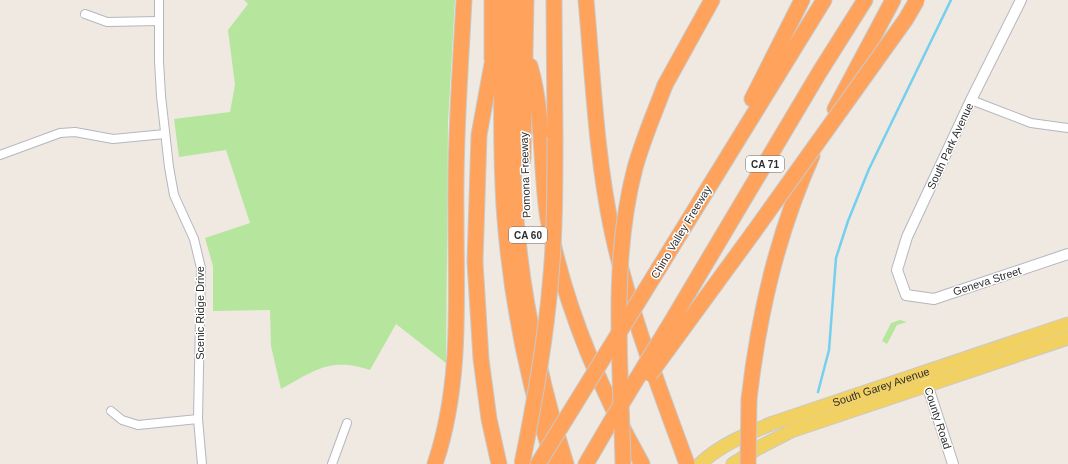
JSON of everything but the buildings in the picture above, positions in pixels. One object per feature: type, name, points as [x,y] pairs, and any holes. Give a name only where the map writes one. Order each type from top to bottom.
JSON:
[{"type":"highway","points":[[435,464],[449,409],[457,345],[456,210],[458,119],[464,0]]},
{"type":"highway","name":"CA 60","points":[[492,0],[494,191],[501,266],[516,360],[544,464]]},
{"type":"highway","points":[[503,0],[502,149],[504,206],[510,265],[529,380],[554,464]]},
{"type":"highway","points":[[514,0],[512,124],[514,191],[518,241],[536,353],[553,422],[566,464]]},
{"type":"highway","name":"Pomona Freeway","points":[[526,0],[523,142],[524,190],[528,242],[535,293],[548,366],[576,464]]},
{"type":"highway","points":[[522,464],[540,369],[550,286],[554,224],[554,0]]},
{"type":"highway","points":[[586,0],[599,151],[612,232],[639,330],[685,459]]},
{"type":"highway","points":[[623,464],[620,308],[622,243],[635,168],[643,143],[666,85],[712,0]]},
{"type":"highway","points":[[702,198],[802,0]]},
{"type":"highway","name":"Chino Valley Freeway","points":[[538,464],[824,0]]},
{"type":"highway","name":"CA 71","points":[[672,333],[818,72],[865,0]]},
{"type":"highway","points":[[748,464],[749,399],[760,321],[778,244],[801,182],[814,153],[893,0]]},
{"type":"highway","points":[[873,40],[898,0]]},
{"type":"highway","points":[[586,464],[610,424],[633,397],[672,333],[753,233],[906,18],[917,0]]},
{"type":"highway","points":[[526,53],[535,85],[542,170],[549,220],[566,294],[587,353],[606,395],[642,464]]},
{"type":"highway","points":[[492,64],[479,135],[475,262],[481,359],[489,419],[499,464]]},
{"type":"main road","name":"South Garey Avenue","points":[[700,464],[720,449],[757,430],[1068,324]]},
{"type":"main road","name":"South Garey Avenue","points":[[733,464],[758,448],[791,431],[1068,338]]},
{"type":"street","name":"Scenic Ridge Drive","points":[[159,0],[159,61],[165,134],[174,194],[194,239],[201,268],[198,419],[202,464]]},
{"type":"street","name":"South Park Avenue","points":[[906,295],[897,270],[907,237],[1020,0]]},
{"type":"street","points":[[85,14],[107,22],[159,21]]},
{"type":"street","points":[[971,100],[1031,123],[1068,128]]},
{"type":"street","points":[[0,156],[60,133],[75,132],[113,139],[165,134]]},
{"type":"street","name":"Geneva Street","points":[[906,295],[934,299],[1068,254]]},
{"type":"street","name":"County Road","points":[[922,373],[953,464]]},
{"type":"street","points":[[111,411],[122,420],[138,425],[198,419]]},
{"type":"street","points":[[332,464],[347,423]]},
{"type":"green space","points":[[244,0],[455,0],[448,123],[446,363],[396,324],[370,370],[356,366],[334,365],[314,371],[281,389],[271,346],[270,310],[213,311],[213,266],[205,238],[250,223],[226,150],[179,157],[174,119],[230,112],[235,85],[228,30],[248,4]]},
{"type":"green space","points":[[900,320],[907,322],[897,325],[887,344],[882,341],[891,323]]},
{"type":"waterway","points":[[818,392],[829,350],[836,258],[848,221],[869,169],[951,0]]}]
